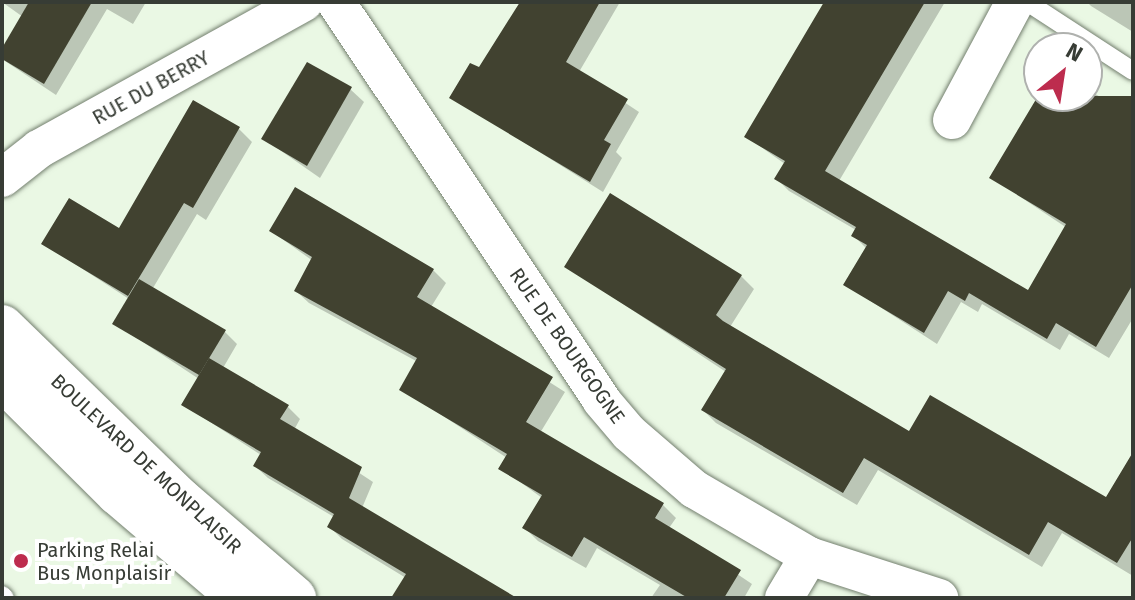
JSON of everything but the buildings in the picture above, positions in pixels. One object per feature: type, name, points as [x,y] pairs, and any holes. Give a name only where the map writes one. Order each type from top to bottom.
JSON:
[{"type":"main road","name":"BOULEVARD DE MONPLAISIR","points":[[2,327],[179,499],[294,598]]},
{"type":"main road","name":"BOULEVARD DE MONPLAISIR","points":[[2,378],[118,493],[236,596]]},
{"type":"street","name":"RUE DU BERRY","points":[[2,178],[39,149],[304,2]]},
{"type":"street","name":"RUE DE BOURGOGNE","points":[[336,2],[601,400],[629,433],[694,489],[809,556],[939,598]]},
{"type":"street","points":[[952,120],[1015,2]]},
{"type":"street","points":[[784,598],[809,556]]},
{"type":"lane","points":[[1027,2],[1133,71]]},
{"type":"place","name":"Parking Relai Bus Monplaisir","points":[[21,561]]}]
